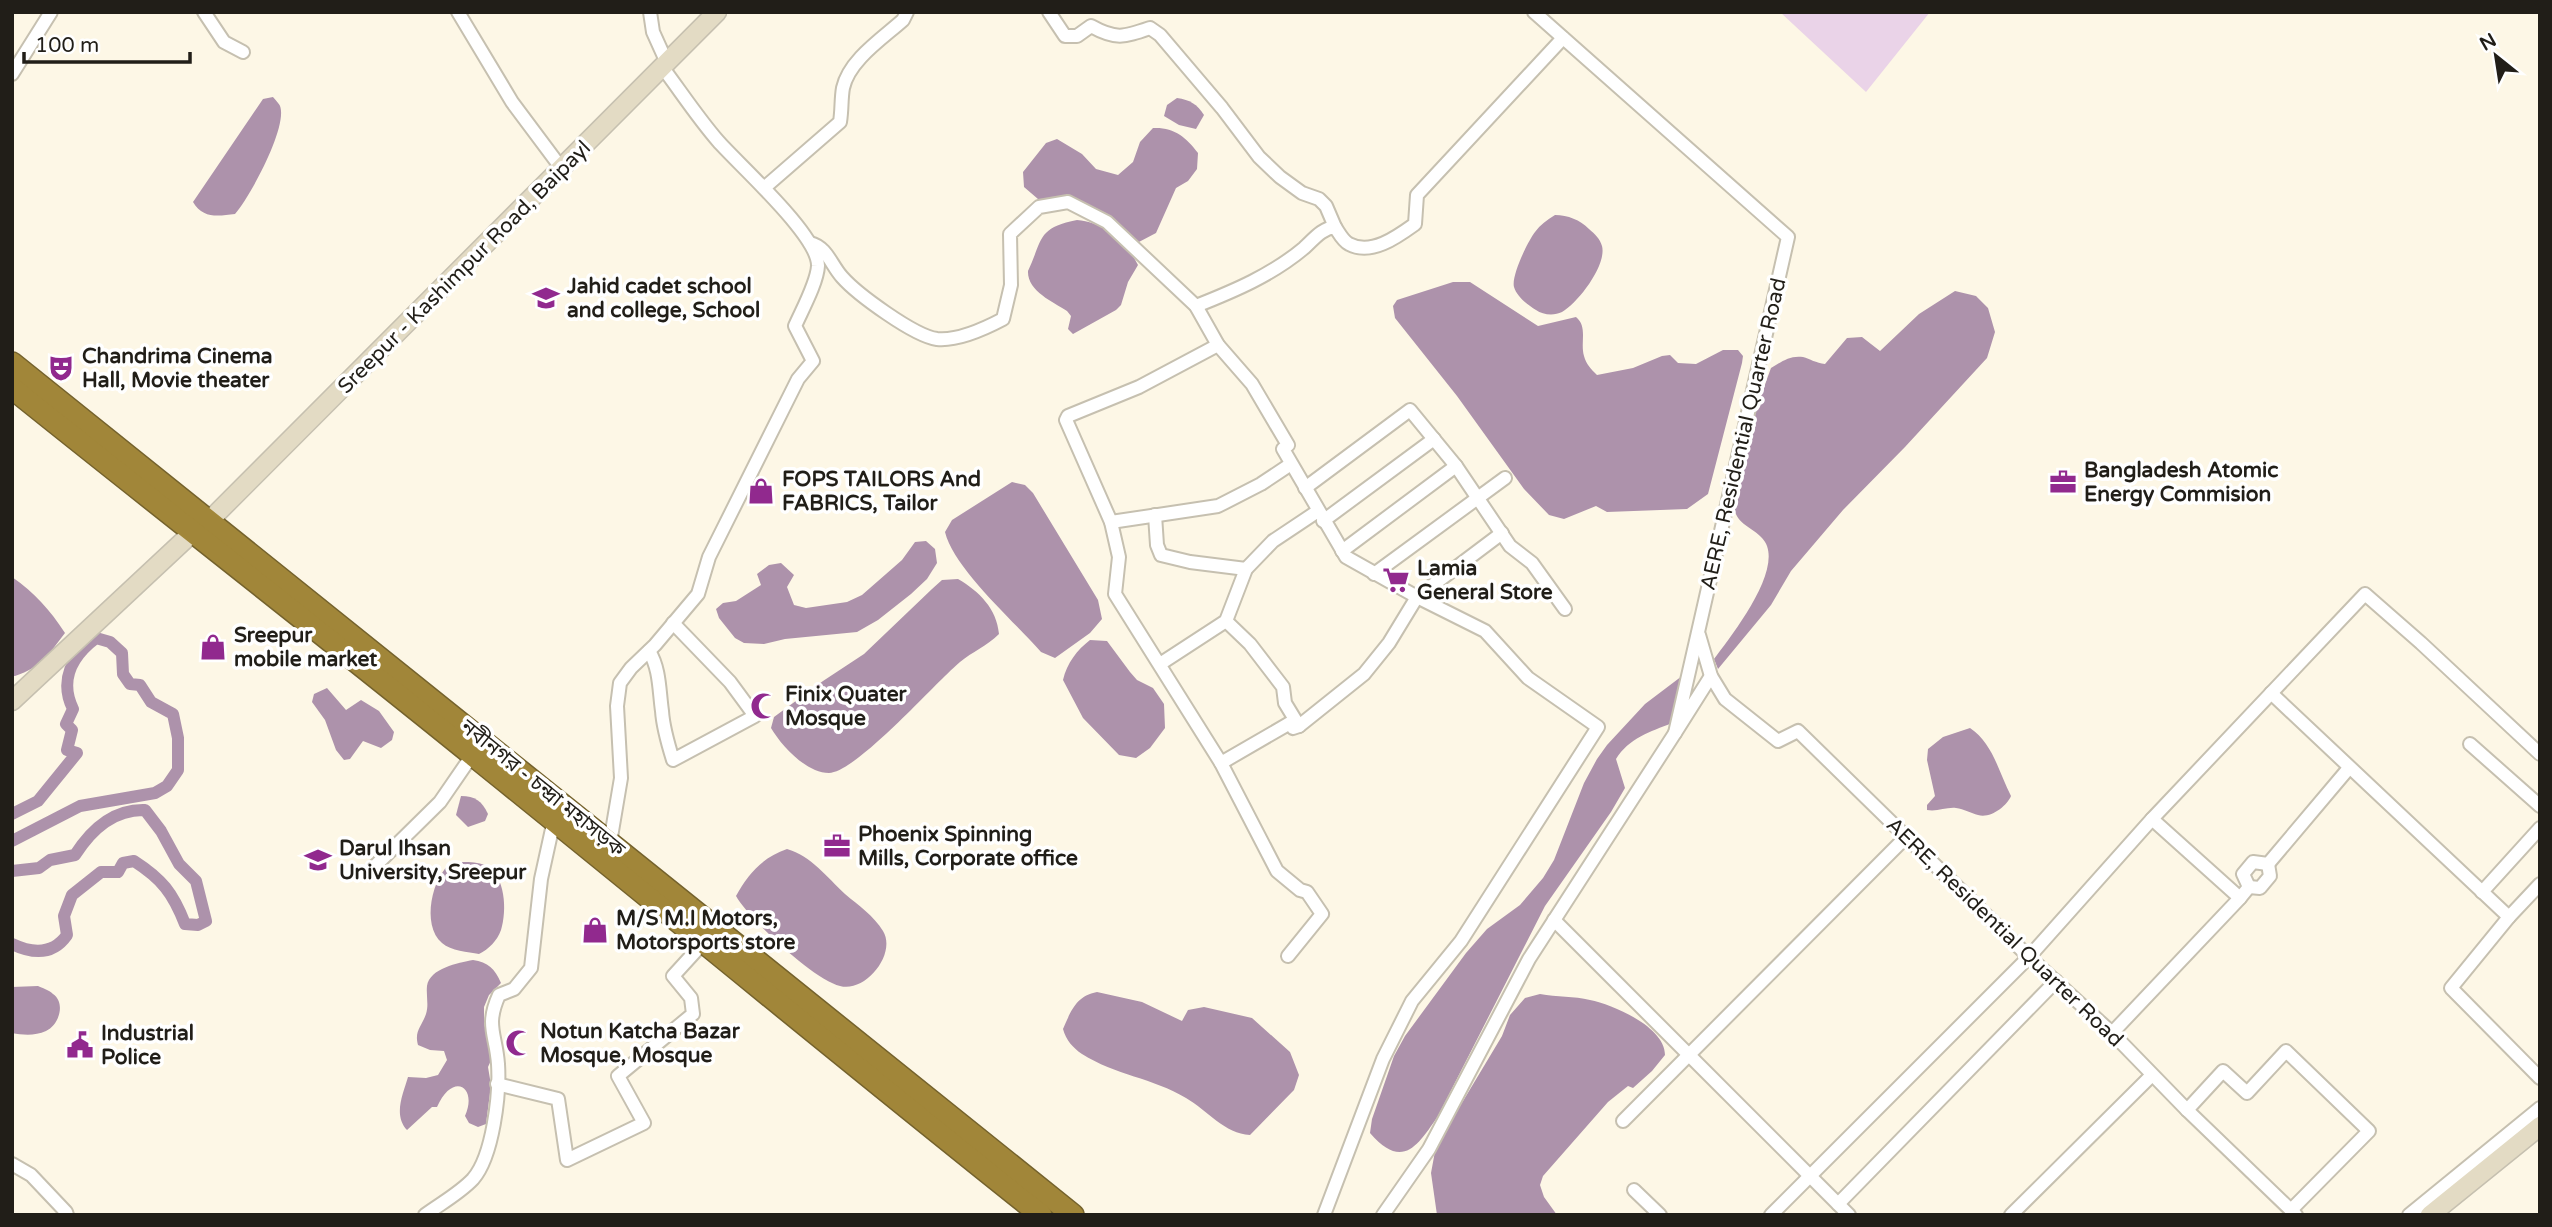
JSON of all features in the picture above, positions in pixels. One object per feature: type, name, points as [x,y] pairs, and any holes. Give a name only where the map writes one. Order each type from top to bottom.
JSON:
[{"type":"highway","name":"নবীনগর - চন্দ্রা মহাসড়ক","points":[[12,363],[1073,1215]]},
{"type":"highway","name":"নবীনগর - চন্দ্রা মহাসড়ক","points":[[12,388],[319,631],[1041,1215]]},
{"type":"street","points":[[12,74],[51,12]]},
{"type":"street","points":[[204,12],[224,42],[243,52]]},
{"type":"street","points":[[458,12],[512,102],[562,169]]},
{"type":"street","points":[[610,843],[621,778],[617,706],[621,683],[631,668],[698,594],[709,557],[720,533],[798,379],[813,361],[795,326],[818,265],[810,243],[764,188],[718,141],[665,66],[653,32],[650,12]]},
{"type":"street","name":"Sreepur - Kashimpur Road, Baipayl","points":[[210,520],[717,12]]},
{"type":"street","points":[[764,188],[840,122],[843,87],[847,76],[855,65],[903,20],[907,12]]},
{"type":"street","points":[[1049,12],[1065,36],[1077,36],[1091,26],[1107,34],[1123,37],[1150,27],[1160,35],[1222,108],[1259,157],[1302,193],[1319,199],[1326,206],[1346,244],[1365,250],[1397,237],[1415,224],[1417,195],[1563,38],[1534,12]]},
{"type":"street","name":"AERE, Residential Quarter Road","points":[[1563,38],[1788,237],[1675,733]]},
{"type":"street","points":[[810,243],[822,248],[842,278],[888,316],[936,339],[976,333],[1003,319],[1011,285],[1010,234],[1040,207],[1068,202],[1107,222],[1196,306],[1218,345],[1252,384],[1288,445],[1283,449],[1346,557],[1485,631],[1528,678],[1598,727],[1461,941],[1412,1001],[1383,1059],[1324,1215]]},
{"type":"street","points":[[1196,306],[1265,275],[1300,252],[1328,228],[1335,227]]},
{"type":"street","points":[[1218,345],[1139,387],[1066,419],[1111,522],[1119,556],[1115,594],[1221,763],[1277,871],[1300,890],[1307,892],[1322,914],[1288,956]]},
{"type":"street","points":[[1305,488],[1410,410],[1479,497],[1510,546],[1532,563],[1565,610]]},
{"type":"street","points":[[1160,664],[1226,621],[1245,569],[1273,541],[1320,516],[1434,439]]},
{"type":"street","points":[[1111,522],[1218,506],[1292,464]]},
{"type":"street","points":[[1342,551],[1456,466]]},
{"type":"street","points":[[1374,574],[1505,478]]},
{"type":"street","points":[[1154,515],[1157,545],[1161,555],[1190,562],[1245,569]]},
{"type":"street","points":[[12,701],[192,533]]},
{"type":"street","points":[[1221,763],[1290,723],[1293,728],[1299,726],[1364,674],[1389,643],[1417,597],[1502,533]]},
{"type":"street","points":[[1771,1215],[2029,957],[2152,819],[2365,594],[2540,754]]},
{"type":"street","points":[[1226,621],[1250,644],[1283,687],[1284,703],[1299,726]]},
{"type":"street","points":[[649,651],[654,659],[660,683],[664,726],[673,760],[755,716],[730,682],[673,623]]},
{"type":"street","name":"AERE, Residential Quarter Road","points":[[1698,631],[1711,676],[1725,699],[1778,741],[1798,731],[2029,957],[2112,1033],[2293,1212]]},
{"type":"street","points":[[1383,1215],[1429,1149],[1529,960],[1711,676]]},
{"type":"street","points":[[2271,694],[2509,917]]},
{"type":"street","points":[[2470,744],[2540,806]]},
{"type":"street","points":[[373,868],[440,802],[472,754]]},
{"type":"street","points":[[2267,864],[2350,768]]},
{"type":"street","points":[[2152,819],[2240,898]]},
{"type":"street","points":[[425,1215],[473,1179],[485,1160],[496,1101],[498,1063],[491,1012],[499,995],[514,989],[531,968],[541,879],[554,820]]},
{"type":"street","points":[[2482,891],[2540,828]]},
{"type":"street","points":[[1623,1121],[1906,837]]},
{"type":"street","points":[[2249,887],[2243,874],[2253,862],[2267,864]]},
{"type":"street","points":[[2249,887],[2260,888],[2270,876],[2267,864]]},
{"type":"street","points":[[2540,884],[2451,988],[2540,1078]]},
{"type":"street","points":[[2112,1033],[2249,887]]},
{"type":"street","points":[[1554,920],[1849,1215]]},
{"type":"street","points":[[497,1084],[558,1099],[567,1160],[644,1123],[618,1076],[693,1014],[691,998],[673,976],[704,942]]},
{"type":"street","points":[[1839,1204],[2056,981]]},
{"type":"street","points":[[2187,1110],[2223,1071],[2247,1093],[2286,1051],[2369,1131],[2293,1212]]},
{"type":"street","points":[[2011,1215],[2152,1075]]},
{"type":"street","points":[[2409,1215],[2540,1108]]},
{"type":"street","points":[[2430,1215],[2540,1126]]},
{"type":"street","points":[[12,1164],[31,1175],[70,1214]]},
{"type":"street","points":[[1634,1190],[1660,1215]]},
{"type":"shaded area","points":[[1780,12],[1930,12],[1866,92]]},
{"type":"shaded area","points":[[273,97],[280,106],[278,129],[266,162],[249,193],[235,214],[217,216],[201,211],[193,202],[263,99]]},
{"type":"shaded area","points":[[1177,98],[1193,103],[1204,115],[1196,129],[1179,125],[1164,116],[1167,105]]},
{"type":"shaded area","points":[[1153,128],[1173,131],[1189,142],[1198,153],[1197,169],[1188,181],[1176,188],[1156,233],[1137,243],[1104,216],[1038,199],[1024,187],[1023,172],[1046,143],[1057,139],[1082,154],[1096,169],[1118,175],[1133,162],[1140,142]]},
{"type":"shaded area","points":[[1555,215],[1569,217],[1585,226],[1600,241],[1602,254],[1596,273],[1576,301],[1562,312],[1549,314],[1539,312],[1523,300],[1515,291],[1514,282],[1532,236]]},
{"type":"shaded area","points":[[1077,220],[1096,224],[1113,234],[1127,248],[1138,265],[1128,282],[1121,305],[1073,334],[1068,329],[1071,316],[1036,290],[1028,271],[1048,231]]},
{"type":"shaded area","points":[[1453,282],[1470,282],[1538,326],[1576,317],[1582,325],[1585,359],[1597,375],[1633,368],[1662,356],[1670,355],[1678,363],[1696,364],[1723,350],[1738,350],[1743,356],[1742,363],[1708,494],[1687,509],[1607,512],[1596,506],[1564,519],[1549,515],[1524,489],[1457,396],[1395,318],[1393,306],[1397,300]]},
{"type":"shaded area","points":[[1955,291],[1976,296],[1988,308],[1995,332],[1987,358],[1843,510],[1791,571],[1771,605],[1718,669],[1714,659],[1744,618],[1763,582],[1768,565],[1768,550],[1762,538],[1735,513],[1734,495],[1754,418],[1771,368],[1794,357],[1825,364],[1847,338],[1862,337],[1880,351],[1919,314]]},
{"type":"shaded area","points":[[1012,482],[1025,485],[1033,493],[1098,600],[1102,619],[1090,633],[1055,658],[1041,652],[972,578],[951,547],[945,532],[952,520]]},
{"type":"shaded area","points":[[926,541],[935,549],[937,563],[927,579],[878,620],[857,632],[785,639],[764,644],[744,643],[735,638],[719,618],[716,609],[723,603],[736,601],[761,585],[757,574],[769,565],[781,563],[794,575],[787,587],[794,605],[806,608],[847,602],[862,595],[902,560],[915,542]]},
{"type":"shaded area","points":[[12,577],[42,602],[65,633],[38,664],[15,676],[12,676]]},
{"type":"shaded area","points":[[958,579],[986,602],[995,617],[999,634],[960,662],[896,725],[842,769],[829,773],[820,772],[795,757],[771,728],[774,717],[864,654],[942,580]]},
{"type":"shaded area","points":[[1090,640],[1107,641],[1137,680],[1153,688],[1164,704],[1165,728],[1150,748],[1136,758],[1119,755],[1083,718],[1063,680],[1073,657]]},
{"type":"shaded area","points":[[1682,676],[1672,723],[1634,741],[1616,759],[1625,788],[1545,906],[1438,1116],[1416,1145],[1408,1150],[1391,1150],[1381,1144],[1370,1133],[1372,1119],[1394,1056],[1405,1036],[1466,953],[1487,929],[1520,905],[1543,878],[1554,860],[1584,783],[1607,745],[1645,704]]},
{"type":"shaded area","points":[[327,688],[346,710],[361,700],[379,711],[394,732],[392,740],[381,748],[363,741],[350,759],[344,760],[336,750],[325,720],[312,702],[314,694]]},
{"type":"shaded area","points":[[1970,728],[1978,734],[1995,759],[2011,796],[2009,800],[1993,813],[1983,816],[1956,808],[1927,810],[1927,805],[1935,796],[1927,760],[1928,749],[1943,737]]},
{"type":"shaded area","points":[[461,796],[474,798],[481,803],[488,814],[485,821],[468,827],[456,815]]},
{"type":"shaded area","points":[[787,849],[796,852],[818,868],[883,931],[886,950],[882,960],[876,970],[859,984],[840,986],[815,973],[768,933],[736,896],[757,867]]},
{"type":"shaded area","points":[[452,862],[485,865],[492,870],[501,885],[504,913],[501,930],[492,944],[479,954],[446,946],[436,935],[432,925],[435,889],[439,878]]},
{"type":"shaded area","points":[[473,960],[490,967],[501,983],[489,995],[484,1007],[484,1023],[492,1058],[488,1067],[491,1085],[486,1124],[478,1127],[469,1123],[465,1116],[468,1106],[466,1091],[456,1086],[443,1096],[437,1107],[432,1107],[407,1130],[400,1111],[408,1077],[426,1078],[438,1075],[447,1060],[444,1051],[430,1050],[418,1045],[418,1032],[427,1011],[429,980],[446,967]]},
{"type":"shaded area","points":[[38,986],[50,991],[57,998],[60,1008],[57,1019],[51,1028],[42,1033],[12,1033],[12,987]]},
{"type":"shaded area","points":[[1097,992],[1142,1002],[1182,1021],[1188,1010],[1204,1007],[1252,1018],[1290,1052],[1299,1075],[1294,1090],[1250,1135],[1232,1130],[1173,1091],[1108,1067],[1082,1054],[1073,1046],[1063,1029],[1066,1022],[1079,1001]]},
{"type":"shaded area","points":[[1540,994],[1590,1000],[1624,1012],[1657,1035],[1665,1055],[1633,1088],[1628,1086],[1608,1102],[1543,1176],[1540,1185],[1544,1197],[1557,1215],[1437,1215],[1431,1173],[1436,1146],[1502,1036],[1510,1015],[1525,998]]},
{"type":"waterway","points":[[12,814],[38,801],[77,753],[67,750],[72,730],[66,724],[73,709],[67,688],[70,669],[80,653],[96,638],[110,642],[122,653],[123,674],[130,684],[140,685],[151,702],[173,714],[178,738],[178,770],[167,786],[155,793],[80,806],[12,841]]},
{"type":"waterway","points":[[12,871],[39,868],[50,860],[75,855],[88,837],[113,817],[145,810],[161,831],[179,864],[196,881],[206,921],[198,925],[185,924],[166,888],[134,861],[123,863],[118,872],[101,872],[72,895],[64,916],[67,935],[61,942],[42,951],[27,950],[12,944]]},
{"type":"place","name":"Jahid cadet school and college, School","points":[[546,298]]},
{"type":"place","name":"Chandrima Cinema Hall, Movie theater","points":[[61,368]]},
{"type":"place","name":"Bangladesh Atomic Energy Commision","points":[[2063,482]]},
{"type":"place","name":"FOPS TAILORS And FABRICS, Tailor","points":[[761,491]]},
{"type":"place","name":"Lamia General Store","points":[[1396,580]]},
{"type":"place","name":"Sreepur mobile market","points":[[213,647]]},
{"type":"place","name":"Finix Quater Mosque","points":[[764,706]]},
{"type":"place","name":"Phoenix Spinning Mills, Corporate office","points":[[837,846]]},
{"type":"place","name":"Darul Ihsan University, Sreepur","points":[[318,860]]},
{"type":"place","name":"M/S M.I Motors, Motorsports store","points":[[595,930]]},
{"type":"place","name":"Notun Katcha Bazar Mosque, Mosque","points":[[519,1043]]},
{"type":"place","name":"Industrial Police","points":[[80,1045]]}]
